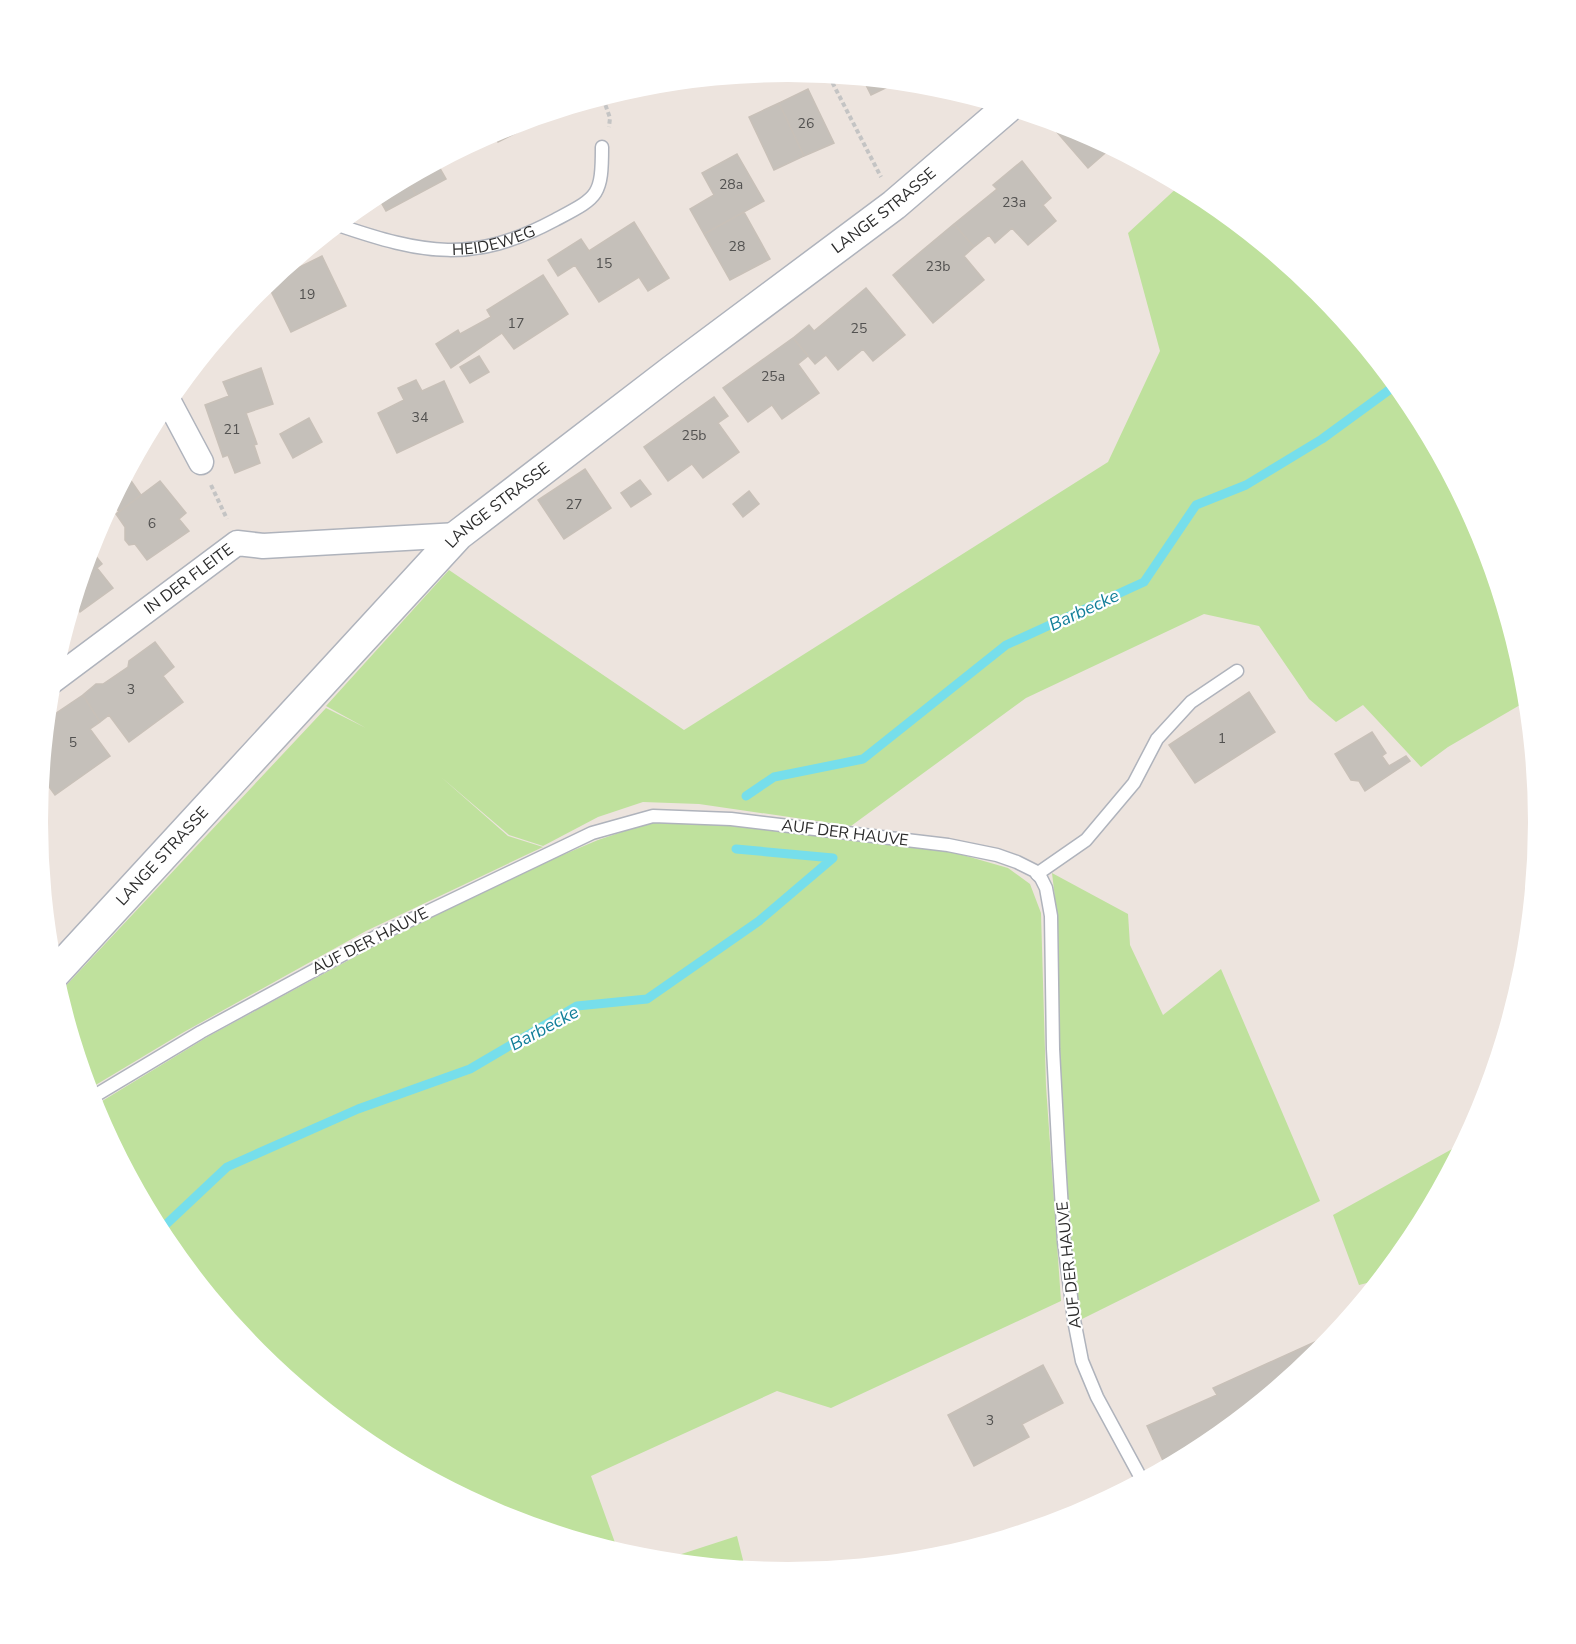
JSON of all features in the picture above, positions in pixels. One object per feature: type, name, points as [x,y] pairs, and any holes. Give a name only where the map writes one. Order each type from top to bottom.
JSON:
[{"type":"street","name":"LANGE STRASSE","points":[[62,965],[458,535],[673,370],[894,205],[1001,113]]},
{"type":"street","points":[[173,410],[200,460]]},
{"type":"street","name":"IN DER FLEITE","points":[[63,673],[237,543],[275,546],[458,535]]},
{"type":"lane","name":"HEIDEWEG","points":[[348,228],[396,244],[453,251],[509,241],[532,232],[588,201],[602,183],[602,147]]},
{"type":"lane","points":[[1037,874],[1086,840],[1134,783],[1157,739],[1191,702],[1237,671]]},
{"type":"lane","name":"AUF DER HAUVE","points":[[99,1093],[201,1032],[379,934],[592,833],[653,816],[731,819],[948,845],[997,855],[1017,862],[1037,874],[1046,888],[1051,916],[1053,1049],[1064,1242],[1082,1361],[1097,1397],[1138,1473]]},
{"type":"path","points":[[833,84],[894,205]]},
{"type":"path","points":[[602,147],[610,125],[605,105]]},
{"type":"path","points":[[200,460],[237,543]]},
{"type":"green space","points":[[1174,191],[1238,235],[1276,266],[1344,334],[1403,411],[1452,495],[1489,584],[1503,630],[1519,706],[1448,747],[1421,767],[1363,705],[1336,722],[1309,699],[1259,626],[1204,614],[1026,698],[851,826],[699,804],[643,802],[598,817],[543,846],[509,835],[441,777],[508,836],[543,847],[366,931],[184,1032],[96,1085],[73,1014],[66,985],[326,708],[366,728],[326,706],[449,570],[684,730],[1108,462],[1160,351],[1128,233]]},
{"type":"green space","points":[[652,822],[733,825],[949,851],[1008,868],[1030,884],[1041,913],[1046,1086],[1061,1301],[831,1408],[777,1391],[591,1476],[614,1541],[550,1523],[461,1486],[377,1437],[300,1378],[232,1310],[173,1233],[124,1149],[102,1101],[209,1036],[386,940],[527,870],[598,840]]},
{"type":"green space","points":[[1052,873],[1128,914],[1130,945],[1163,1015],[1221,969],[1320,1201],[1080,1320],[1063,1152],[1057,939]]},
{"type":"green space","points":[[1452,1149],[1403,1233],[1366,1283],[1359,1285],[1333,1215]]},
{"type":"green space","points":[[737,1536],[743,1560],[691,1556],[681,1554]]},
{"type":"building","points":[[867,87],[885,88],[871,95]]},
{"type":"building","points":[[808,89],[834,143],[804,156],[779,103]]},
{"type":"building","points":[[779,103],[804,156],[774,170],[749,117]]},
{"type":"building","points":[[1058,133],[1105,153],[1088,168]]},
{"type":"building","points":[[737,154],[764,201],[704,234],[690,209],[714,195],[702,173]]},
{"type":"building","points":[[1022,161],[1051,198],[1043,205],[1056,221],[1028,245],[1012,228],[995,243],[989,235],[974,247],[954,224],[997,189],[993,185]]},
{"type":"building","points":[[440,169],[446,179],[416,195],[411,186]]},
{"type":"building","points":[[411,186],[416,195],[386,211],[382,204]]},
{"type":"building","points":[[744,212],[770,259],[730,280],[704,234]]},
{"type":"building","points":[[634,222],[669,278],[648,291],[639,277],[599,302],[575,265],[558,276],[548,260],[581,239],[589,251]]},
{"type":"building","points":[[954,224],[974,247],[964,256],[984,280],[933,323],[893,275]]},
{"type":"building","points":[[322,256],[346,306],[291,332],[272,293],[298,268]]},
{"type":"building","points":[[543,275],[568,314],[514,349],[502,333],[451,368],[436,344],[458,330],[460,334],[491,317],[487,310]]},
{"type":"building","points":[[866,288],[905,335],[873,361],[863,349],[838,370],[826,355],[815,364],[793,338],[809,325],[814,331]]},
{"type":"building","points":[[793,338],[808,356],[798,364],[819,393],[782,419],[772,405],[748,422],[723,388]]},
{"type":"building","points":[[479,356],[489,372],[470,383],[460,367]]},
{"type":"building","points":[[261,368],[273,404],[246,413],[257,444],[254,445],[260,463],[235,473],[228,455],[223,457],[205,405],[229,396],[223,382]]},
{"type":"building","points":[[416,380],[422,391],[444,381],[463,422],[397,453],[378,413],[404,400],[398,388]]},
{"type":"building","points":[[714,397],[728,416],[718,423],[739,452],[703,478],[692,464],[668,481],[644,447]]},
{"type":"building","points":[[309,418],[322,442],[293,458],[280,434]]},
{"type":"building","points":[[585,469],[611,508],[564,539],[538,500]]},
{"type":"building","points":[[640,480],[651,494],[631,507],[621,493]]},
{"type":"building","points":[[131,481],[141,495],[119,512],[117,510]]},
{"type":"building","points":[[160,481],[186,513],[179,519],[189,531],[147,560],[135,544],[129,545],[125,540],[125,527],[116,514]]},
{"type":"building","points":[[749,491],[759,504],[743,517],[733,504]]},
{"type":"building","points":[[97,558],[102,564],[97,568],[113,588],[80,612]]},
{"type":"building","points":[[155,642],[174,667],[163,676],[183,702],[129,742],[109,715],[100,722],[83,695],[96,684],[103,684],[128,667],[129,661]]},
{"type":"building","points":[[1249,692],[1275,732],[1195,783],[1169,745]]},
{"type":"building","points":[[83,695],[100,722],[90,729],[110,756],[55,795],[49,787],[56,713]]},
{"type":"building","points":[[1372,732],[1386,753],[1382,756],[1389,766],[1406,756],[1410,761],[1365,791],[1359,781],[1351,780],[1335,754]]},
{"type":"building","points":[[1313,1343],[1276,1378],[1238,1409],[1163,1460],[1147,1426],[1217,1395],[1213,1388]]},
{"type":"building","points":[[1043,1365],[1063,1403],[1022,1424],[1029,1437],[974,1466],[948,1415]]},
{"type":"waterway","name":"Barbecke","points":[[746,796],[774,777],[863,759],[1006,645],[1144,582],[1196,505],[1246,485],[1322,439],[1388,391]]},
{"type":"waterway","name":"Barbecke","points":[[167,1223],[227,1167],[358,1109],[470,1069],[577,1006],[647,999],[759,921],[833,858],[736,849]]}]
